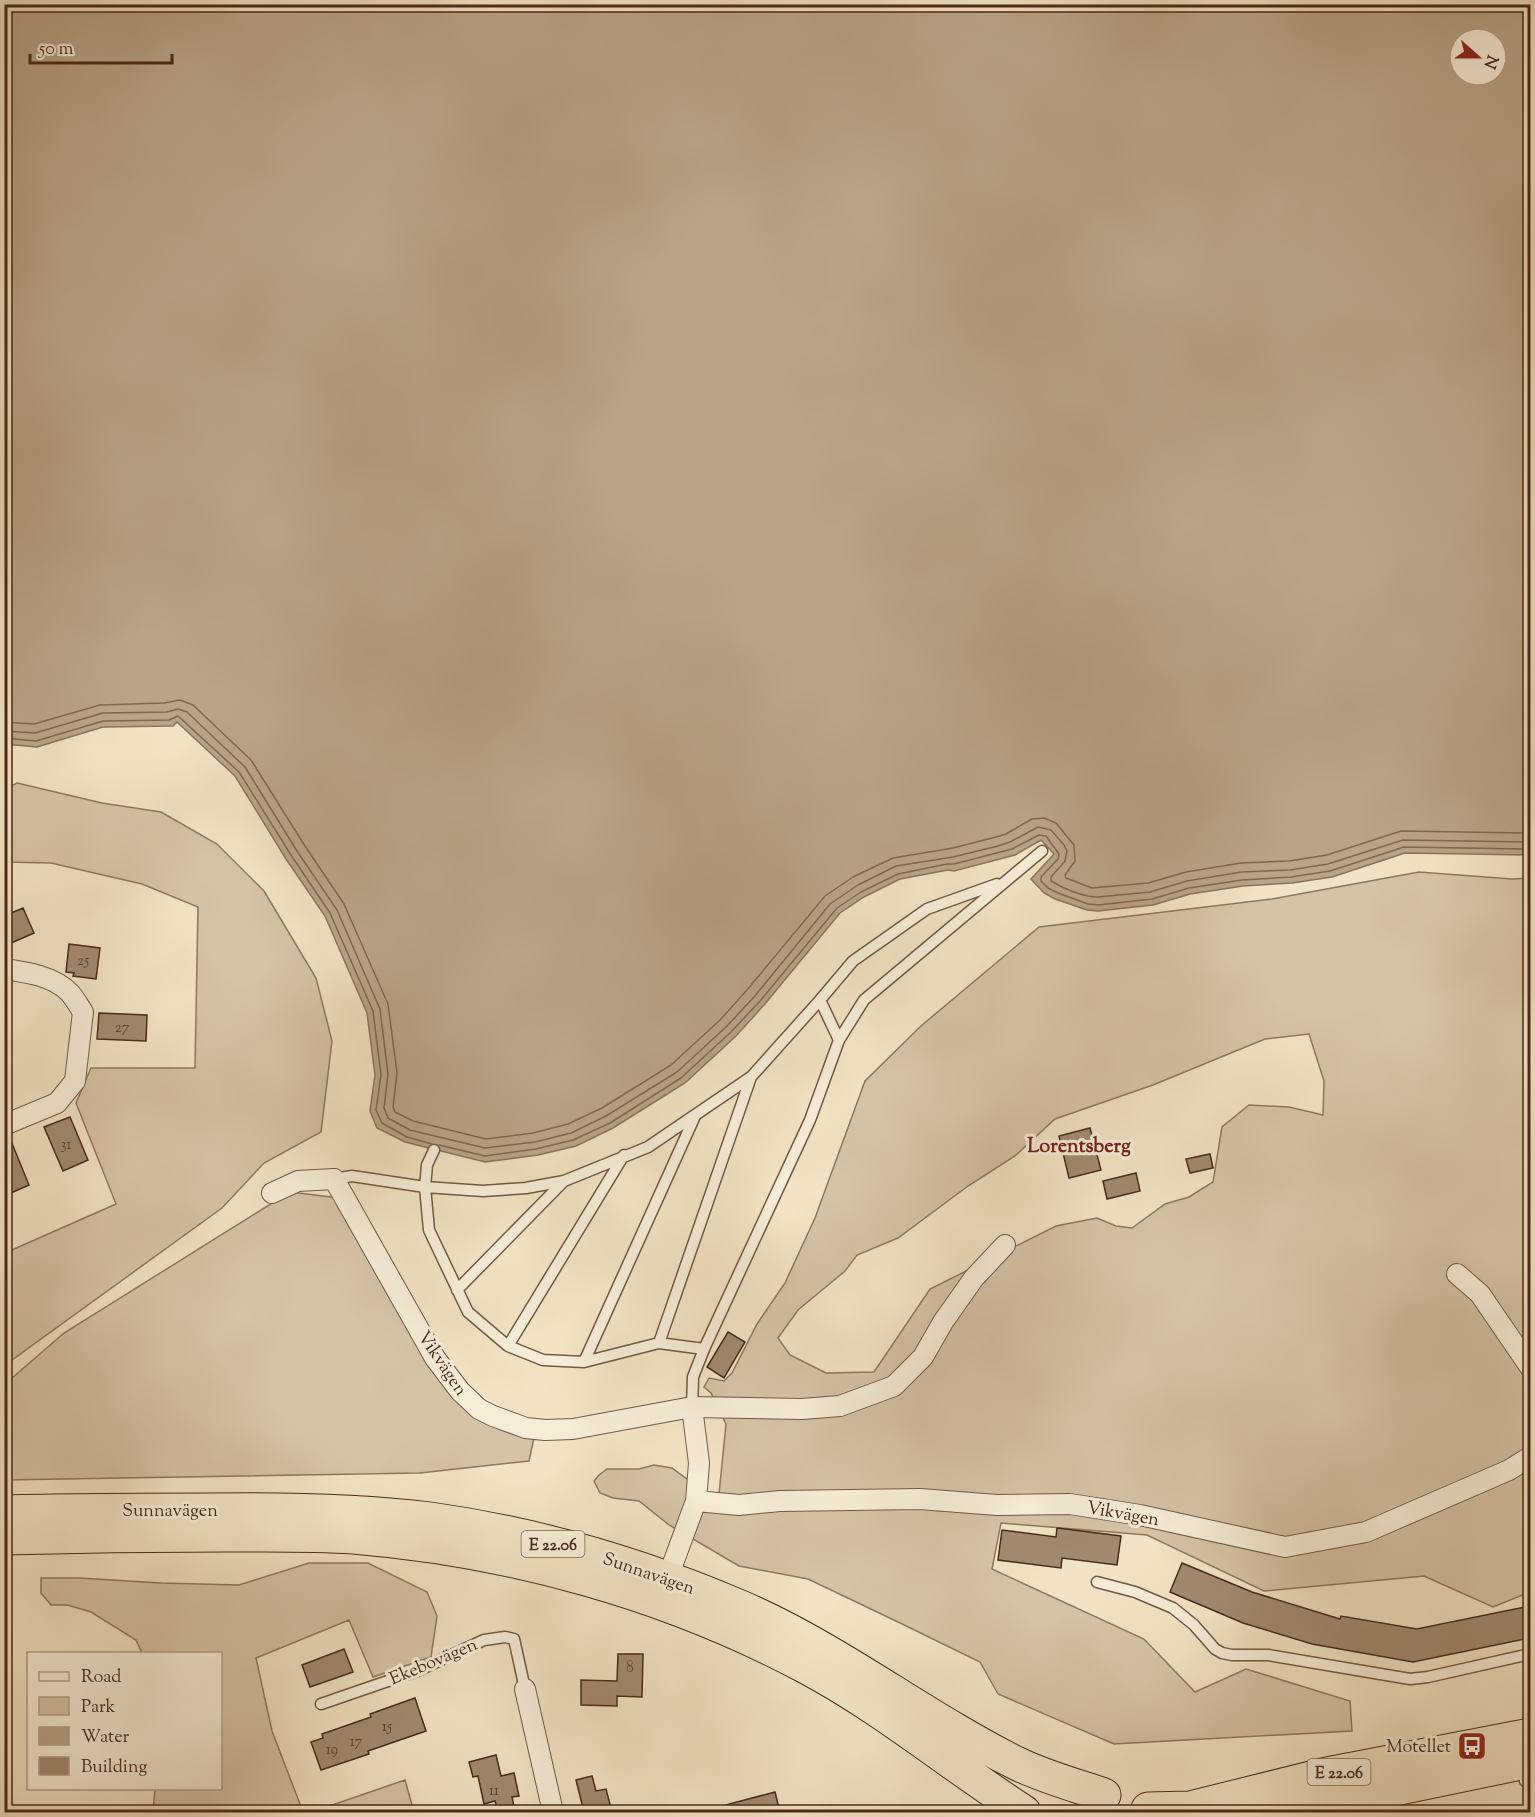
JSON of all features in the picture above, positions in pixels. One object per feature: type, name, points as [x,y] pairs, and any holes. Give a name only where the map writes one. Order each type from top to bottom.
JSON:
[{"type":"highway","name":"Sunnavägen","points":[[4,1512],[285,1509],[341,1512],[429,1519],[493,1530],[583,1551],[668,1577],[742,1607],[810,1640],[954,1728],[1018,1764],[1104,1795]]},
{"type":"highway","name":"Sunnavägen","points":[[4,1538],[133,1534],[353,1537],[458,1550],[564,1572],[665,1604],[751,1639],[807,1668],[882,1713],[974,1780],[1024,1812]]},
{"type":"highway","name":"E 22.06","points":[[1104,1795],[1127,1797],[1150,1811],[1190,1808],[1327,1774],[1530,1735]]},
{"type":"highway","name":"E 22.06","points":[[1284,1812],[1529,1774]]},
{"type":"highway","points":[[1073,1812],[1088,1800],[1104,1795]]},
{"type":"street","points":[[4,969],[23,971],[47,978],[69,992],[83,1012],[75,1081],[57,1103],[4,1125]]},
{"type":"street","points":[[272,1193],[298,1181],[334,1179]]},
{"type":"street","name":"Vikvägen","points":[[334,1179],[435,1358],[460,1391],[479,1409],[526,1428],[558,1431],[692,1407],[802,1409],[840,1406],[894,1386],[923,1357],[943,1322],[974,1278],[1005,1245]]},
{"type":"street","points":[[1457,1274],[1480,1294],[1530,1367]]},
{"type":"street","points":[[668,1577],[696,1501],[699,1463],[692,1407]]},
{"type":"street","name":"Vikvägen","points":[[696,1501],[739,1505],[780,1501],[920,1499],[997,1505],[1070,1504],[1140,1515],[1286,1547],[1366,1532],[1509,1470],[1530,1457]]},
{"type":"street","name":"Ekebovägen","points":[[525,1689],[553,1812]]},
{"type":"lane","points":[[692,1407],[693,1377],[704,1348],[810,1119],[839,1040],[864,1000],[1042,851]]},
{"type":"lane","points":[[334,1179],[352,1176],[483,1191],[526,1188],[564,1181],[648,1147],[751,1077],[853,962],[927,909],[1005,882]]},
{"type":"lane","points":[[820,1000],[839,1040]]},
{"type":"lane","points":[[659,1343],[751,1077]]},
{"type":"lane","points":[[584,1362],[696,1115]]},
{"type":"lane","points":[[434,1150],[428,1165],[425,1186],[429,1230],[468,1312],[508,1346],[543,1360],[584,1362],[659,1343],[704,1348]]},
{"type":"lane","points":[[508,1346],[624,1155]]},
{"type":"lane","points":[[457,1290],[564,1181]]},
{"type":"lane","points":[[1097,1582],[1135,1592],[1173,1608],[1194,1625],[1215,1648],[1232,1655],[1268,1655],[1410,1679],[1530,1654]]},
{"type":"lane","name":"Ekebovägen","points":[[321,1704],[417,1671],[484,1640],[505,1637],[514,1640],[525,1689]]},
{"type":"green space","points":[[17,783],[102,803],[161,812],[217,844],[264,891],[316,978],[332,1041],[321,1132],[264,1163],[222,1208],[5,1365],[5,1253],[116,1204],[76,1103],[91,1068],[195,1068],[198,907],[142,884],[51,863],[5,862],[5,789]]},
{"type":"green space","points":[[1419,872],[1512,879],[1530,878],[1530,1592],[1493,1607],[1424,1576],[1264,1591],[1147,1535],[1001,1523],[992,1569],[1144,1639],[1195,1692],[1246,1669],[1350,1701],[1352,1731],[1114,1744],[998,1694],[980,1662],[808,1579],[739,1566],[669,1525],[639,1501],[613,1498],[600,1493],[594,1481],[607,1469],[639,1469],[654,1465],[672,1468],[688,1480],[689,1494],[719,1494],[726,1424],[711,1393],[704,1387],[709,1378],[724,1381],[732,1373],[757,1324],[785,1283],[815,1218],[865,1081],[921,1026],[1039,927],[1272,899]],"holes":[[[1309,1034],[1324,1081],[1323,1115],[1289,1107],[1249,1105],[1222,1127],[1213,1182],[1189,1197],[1165,1204],[1132,1228],[1116,1226],[1097,1218],[1056,1226],[930,1289],[874,1372],[826,1373],[790,1355],[778,1338],[798,1310],[845,1271],[857,1255],[898,1238],[968,1186],[1015,1156],[1055,1119],[1153,1085],[1265,1039]]]},
{"type":"green space","points":[[290,1192],[339,1198],[428,1362],[534,1438],[529,1461],[420,1473],[5,1480],[4,1385],[64,1333]]},
{"type":"green space","points":[[309,1563],[368,1563],[427,1592],[437,1616],[431,1657],[373,1677],[349,1620],[256,1658],[272,1731],[303,1812],[153,1812],[155,1790],[222,1790],[222,1652],[142,1652],[136,1640],[91,1612],[67,1605],[51,1605],[41,1593],[41,1578],[239,1585]]},
{"type":"green space","points":[[405,1780],[414,1812],[312,1812]]},
{"type":"water","points":[[4,5],[1530,5],[1530,855],[1405,853],[1332,877],[1292,883],[1243,886],[1190,894],[1153,905],[1098,911],[1087,910],[1055,899],[1044,893],[1031,879],[1054,854],[1041,840],[1015,855],[954,871],[948,870],[900,879],[864,897],[840,913],[736,1036],[685,1083],[613,1128],[576,1146],[538,1155],[485,1162],[405,1142],[377,1128],[370,1111],[375,1075],[367,1013],[325,916],[286,859],[235,776],[177,722],[173,726],[103,727],[37,747],[5,744]]},
{"type":"building","points":[[23,908],[34,933],[4,946],[4,916]]},
{"type":"building","points":[[69,944],[100,948],[96,979],[73,976],[74,973],[66,972]]},
{"type":"building","points":[[99,1013],[147,1015],[146,1041],[97,1039]]},
{"type":"building","points":[[70,1117],[88,1160],[63,1171],[44,1127]]},
{"type":"building","points":[[1090,1128],[1101,1170],[1069,1178],[1059,1136]]},
{"type":"building","points":[[9,1136],[29,1185],[4,1196],[4,1137]]},
{"type":"building","points":[[1210,1154],[1213,1168],[1190,1173],[1186,1159]]},
{"type":"building","points":[[1136,1173],[1140,1191],[1107,1199],[1103,1181]]},
{"type":"building","points":[[728,1332],[745,1342],[724,1378],[707,1367]]},
{"type":"building","points":[[1057,1528],[1121,1536],[1117,1565],[1062,1558],[1061,1568],[998,1560],[1002,1530],[1056,1537]]},
{"type":"building","points":[[1182,1563],[1252,1592],[1340,1619],[1341,1616],[1417,1629],[1530,1606],[1530,1638],[1413,1662],[1312,1644],[1243,1623],[1170,1592]]},
{"type":"building","points":[[344,1649],[353,1672],[310,1687],[302,1665]]},
{"type":"building","points":[[618,1654],[643,1654],[642,1697],[617,1696],[617,1706],[581,1705],[581,1680],[617,1681]]},
{"type":"building","points":[[415,1698],[426,1731],[321,1770],[311,1742],[323,1738],[322,1734],[371,1717],[370,1714]]},
{"type":"building","points":[[496,1755],[501,1776],[514,1773],[519,1796],[512,1797],[515,1812],[498,1812],[495,1801],[484,1804],[478,1776],[473,1777],[469,1762]]},
{"type":"building","points":[[592,1776],[596,1791],[606,1789],[612,1812],[584,1812],[576,1780]]},
{"type":"building","points":[[775,1792],[780,1812],[719,1812],[718,1807]]},
{"type":"place","name":"Motellet","points":[[1472,1746]]},
{"type":"district","name":"Lorentsberg","points":[[1079,1145]]}]
